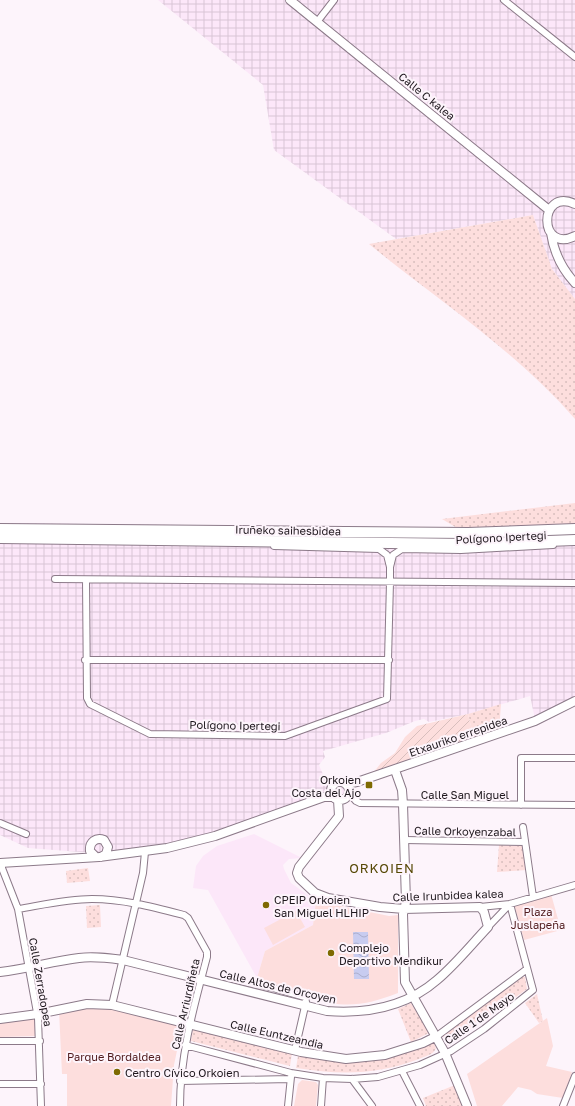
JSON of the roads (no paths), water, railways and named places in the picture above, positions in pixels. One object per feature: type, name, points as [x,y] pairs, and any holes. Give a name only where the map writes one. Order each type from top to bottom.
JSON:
[{"type":"highway","name":"Iruñeko saihesbidea","points":[[0,529],[468,533],[575,529]]},
{"type":"highway","name":"Iruñeko saihesbidea","points":[[0,538],[468,544],[575,540]]},
{"type":"street","name":"Calle C kalea","points":[[290,0],[549,210]]},
{"type":"street","points":[[317,22],[334,0]]},
{"type":"street","points":[[504,0],[575,57]]},
{"type":"street","points":[[575,204],[561,202],[549,210],[546,222],[551,233],[557,258],[564,270],[575,283]]},
{"type":"street","points":[[551,233],[564,239],[575,236]]},
{"type":"street","name":"Polígono Ipertegi","points":[[86,580],[86,698],[90,704],[150,734],[285,736],[387,699],[390,567],[393,555],[402,549],[542,547],[575,540]]},
{"type":"street","name":"Polígono Ipertegi","points":[[201,541],[307,548],[379,549],[387,556],[390,567]]},
{"type":"street","points":[[55,579],[575,583]]},
{"type":"street","points":[[86,660],[388,660]]},
{"type":"street","name":"Etxauriko errepidea","points":[[348,789],[357,782],[535,721],[575,701]]},
{"type":"street","name":"Etxauriko errepidea","points":[[348,789],[537,724],[575,705]]},
{"type":"street","points":[[521,805],[521,758],[575,758]]},
{"type":"street","points":[[396,773],[402,790],[403,804],[404,982],[445,1053],[467,1106]]},
{"type":"street","points":[[18,909],[1,863],[77,859],[145,852],[215,836],[324,797],[334,795],[345,799],[348,789],[337,783],[334,795]]},
{"type":"street","name":"Calle San Miguel","points":[[348,789],[356,801],[403,804],[575,805]]},
{"type":"street","points":[[108,849],[119,852],[204,834],[334,795]]},
{"type":"street","name":"Calle Irunbidea kalea","points":[[334,795],[339,816],[299,867],[297,872],[299,878],[320,896],[380,907],[404,909],[480,907],[510,904],[575,884]]},
{"type":"street","points":[[0,823],[26,834]]},
{"type":"street","points":[[523,827],[533,897]]},
{"type":"street","points":[[77,859],[90,849],[93,841],[99,839],[106,842],[108,849],[106,854],[99,857],[92,854],[90,849]]},
{"type":"street","name":"Calle Orkoyenzabal","points":[[404,840],[525,842]]},
{"type":"street","points":[[112,1005],[143,873],[145,852]]},
{"type":"street","name":"Calle Arriurdiñeta","points":[[18,909],[90,899],[136,903],[184,915],[188,918],[206,952],[201,980],[185,1045],[180,1081],[180,1106]]},
{"type":"street","name":"Calle Altos de Orcoyen","points":[[0,972],[28,969],[80,958],[123,960],[327,1011],[357,1012],[389,1006],[413,996],[437,980],[510,904]]},
{"type":"street","name":"Calle 1 de Mayo","points":[[185,1045],[291,1076],[352,1080],[378,1077],[402,1071],[445,1053],[466,1041],[531,993],[532,990],[510,904]]},
{"type":"street","points":[[480,907],[484,912],[488,927]]},
{"type":"street","name":"Calle Zerradopea","points":[[18,909],[28,969],[38,1014],[41,1106]]},
{"type":"street","name":"Calle Euntzeandia","points":[[0,1019],[38,1014],[87,1004],[112,1005],[325,1057],[346,1059],[364,1058],[385,1055],[405,1049],[436,1036],[527,969]]},
{"type":"street","points":[[259,984],[302,996],[306,999],[295,1050]]},
{"type":"street","points":[[0,1041],[40,1041]]},
{"type":"street","points":[[402,1071],[420,1106]]},
{"type":"street","points":[[180,1081],[291,1076],[288,1106]]},
{"type":"street","points":[[563,1106],[575,1076]]},
{"type":"street","points":[[321,1106],[323,1078]]},
{"type":"street","points":[[352,1080],[372,1106]]},
{"type":"street","points":[[0,1084],[41,1084]]},
{"type":"water","points":[[353,932],[368,932],[369,979],[354,979]]},
{"type":"place","name":"Orkoien Costa del Ajo","points":[[369,785]]},
{"type":"place","name":"CPEIP Orkoien San Miguel HLHIP","points":[[266,905]]},
{"type":"place","name":"Complejo Deportivo Mendikur","points":[[331,953]]},
{"type":"place","name":"Centro Cívico Orkoien","points":[[117,1072]]},
{"type":"district","name":"ORKOIEN","points":[[382,868]]},
{"type":"park label","name":"Plaza Juslapeña","points":[[538,917]]},
{"type":"park label","name":"Parque Bordaldea","points":[[114,1056]]}]
